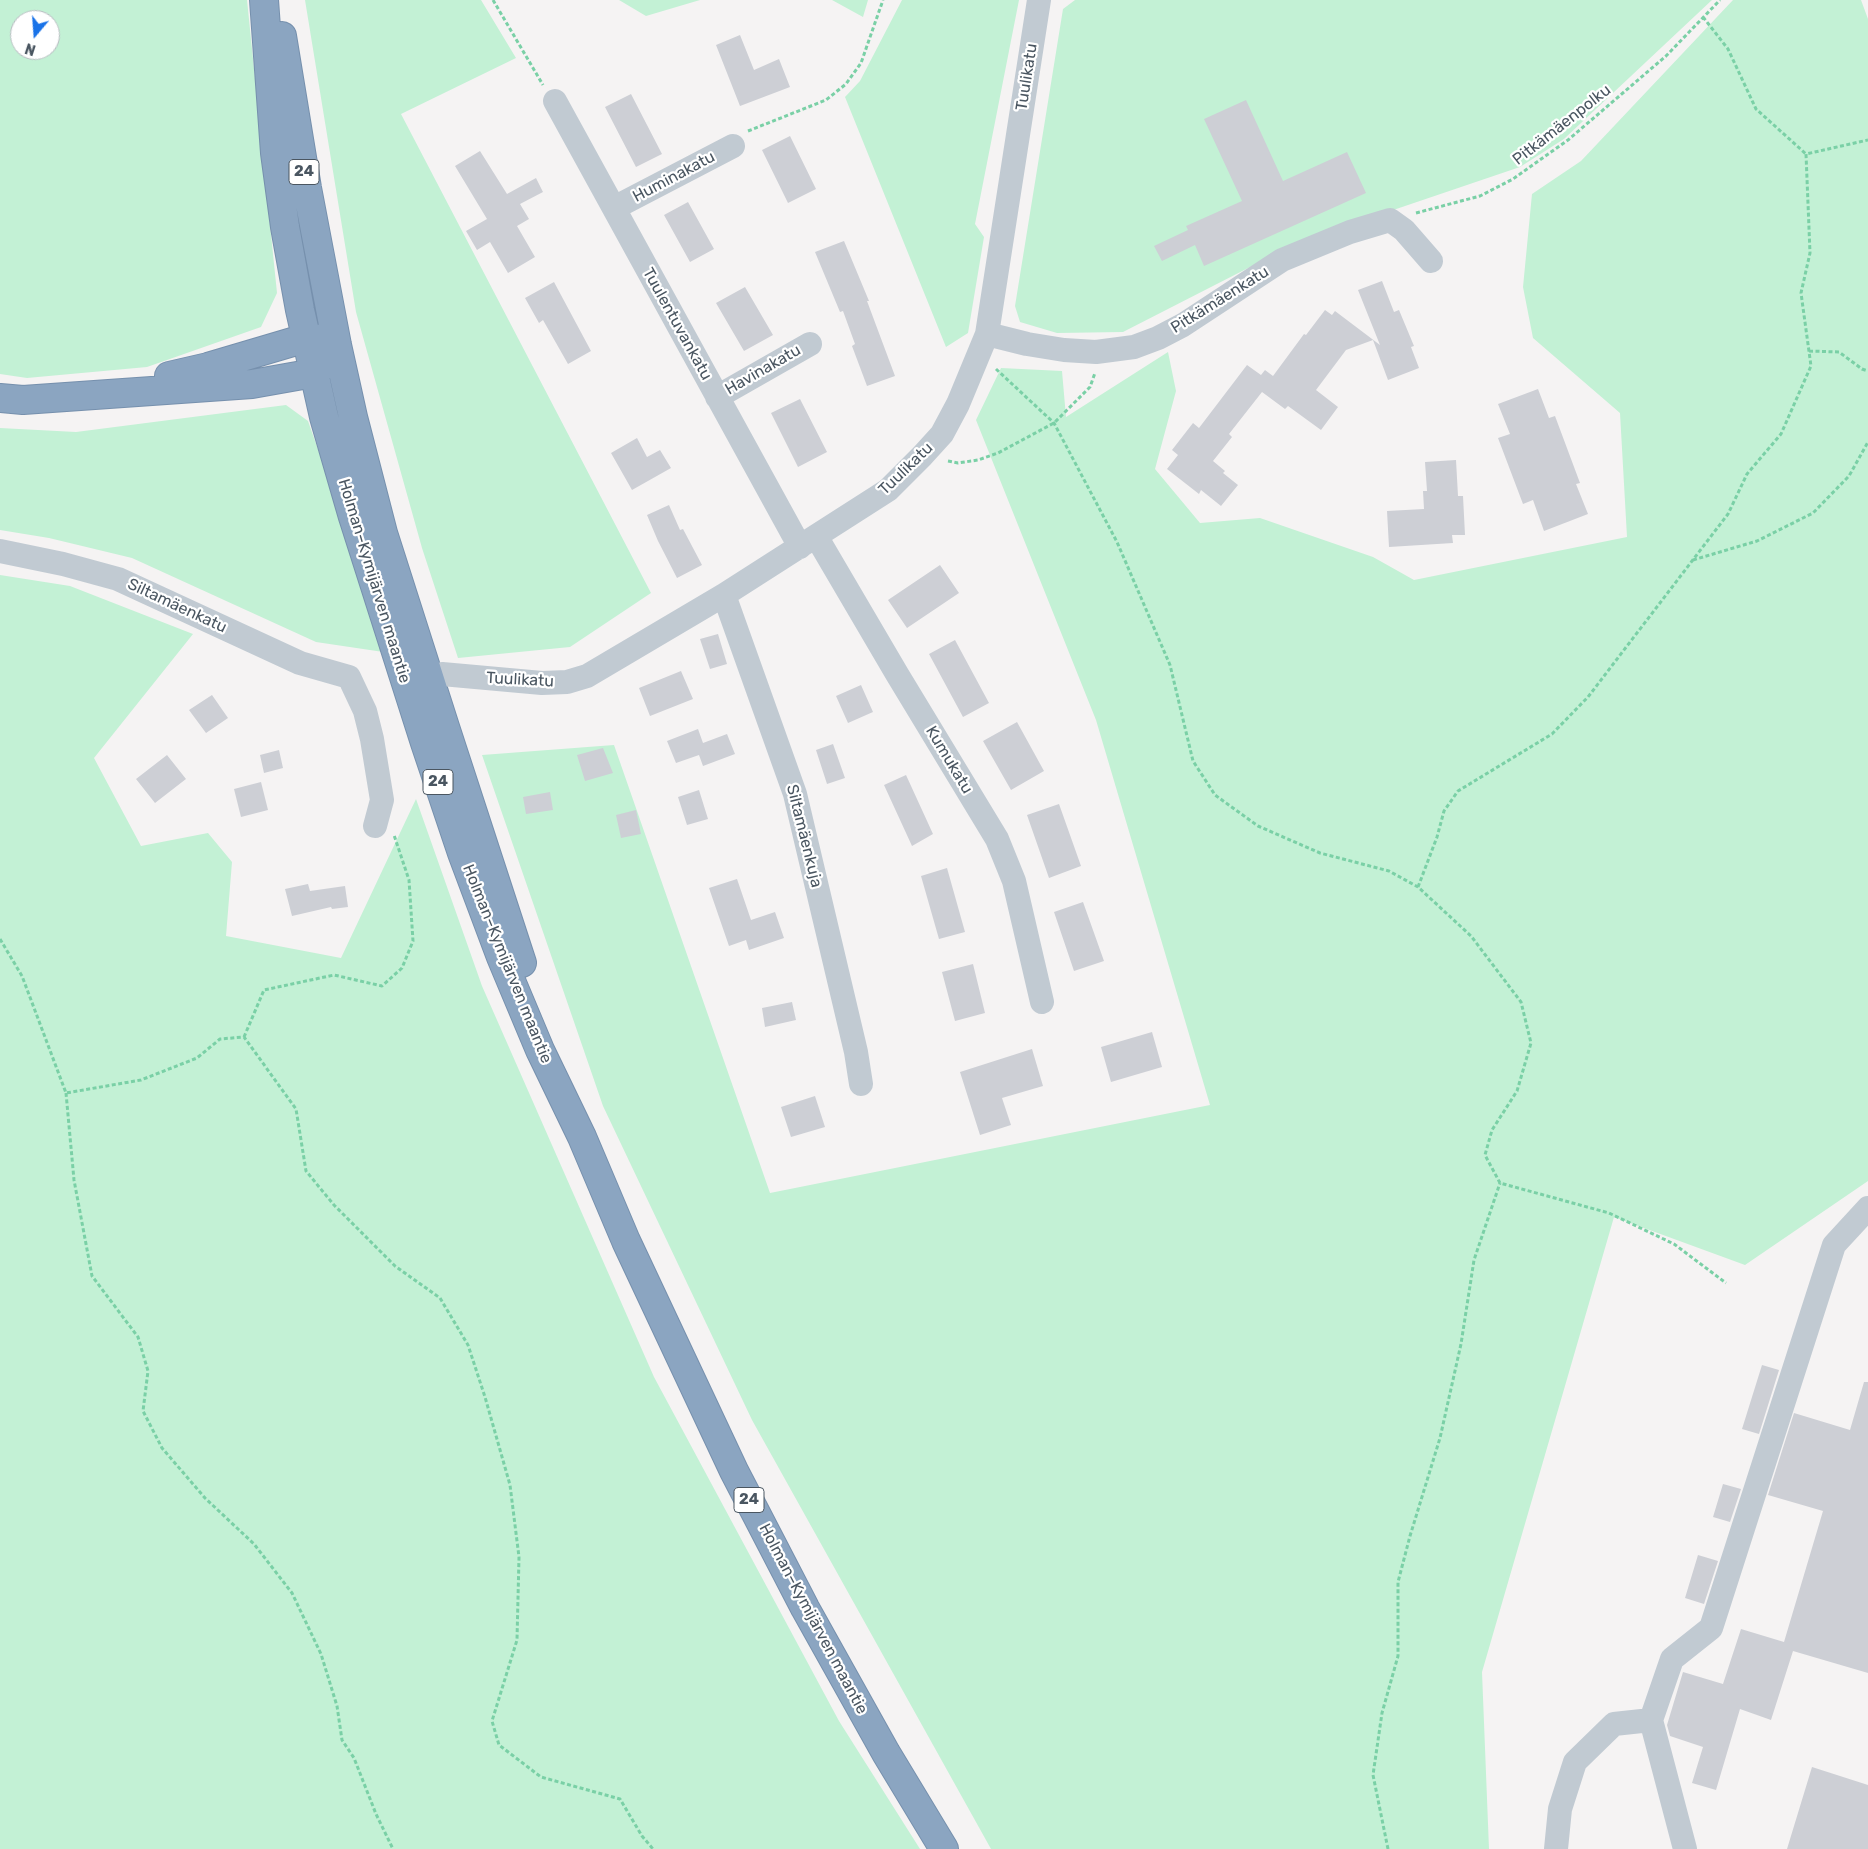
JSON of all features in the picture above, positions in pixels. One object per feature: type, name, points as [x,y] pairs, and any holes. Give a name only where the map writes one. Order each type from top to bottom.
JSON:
[{"type":"highway","name":"Holman–Kymijärven maantie","points":[[264,0],[275,154],[285,227],[306,338],[324,417],[424,744],[462,853],[515,991],[540,1050],[582,1137],[626,1241],[734,1471],[805,1608],[886,1753],[944,1849]]},
{"type":"highway","name":"Holman–Kymijärven maantie","points":[[274,0],[337,344],[353,417],[383,533],[444,727],[582,1137]]},
{"type":"highway","points":[[0,398],[23,400],[252,384],[314,373],[331,358],[337,344],[326,339],[306,338],[208,367],[74,395]]},
{"type":"street","name":"Tuulikatu","points":[[442,674],[542,684],[567,682],[586,676],[724,595],[888,490],[942,434],[958,404],[983,344],[1039,0]]},
{"type":"street","name":"Tuulentuvankatu","points":[[556,101],[717,397],[808,541]]},
{"type":"street","name":"Huminakatu","points":[[614,208],[733,146]]},
{"type":"street","name":"Pitkämäenkatu","points":[[983,344],[1027,344],[1064,350],[1096,352],[1134,347],[1158,338],[1183,324],[1282,260],[1350,232],[1390,220]]},
{"type":"street","points":[[1390,220],[1404,230],[1431,261]]},
{"type":"street","name":"Havinakatu","points":[[717,397],[810,344]]},
{"type":"street","name":"Kumukatu","points":[[808,541],[897,674],[997,839],[1014,881],[1042,1002]]},
{"type":"street","name":"Siltamäenkatu","points":[[0,551],[63,564],[118,579],[300,663],[349,677],[365,710],[382,800]]},
{"type":"street","name":"Siltamäenkuja","points":[[724,595],[795,794],[856,1052],[861,1084]]},
{"type":"street","points":[[375,826],[382,800]]},
{"type":"street","points":[[1685,1849],[1651,1720],[1672,1658],[1711,1628],[1834,1245],[1868,1208]]},
{"type":"street","points":[[1556,1849],[1560,1808],[1575,1762],[1614,1724],[1651,1720]]},
{"type":"path","points":[[493,0],[540,82],[556,101]]},
{"type":"path","points":[[733,146],[746,132],[826,100],[846,84],[861,63],[883,0]]},
{"type":"path","name":"Pitkämäenpolku","points":[[1390,220],[1480,196],[1513,179],[1583,127],[1666,56],[1720,0]]},
{"type":"path","points":[[1418,888],[1438,837],[1444,811],[1458,791],[1552,734],[1588,697],[1728,514],[1747,474],[1781,434],[1812,366],[1801,293],[1810,254],[1806,154],[1756,109],[1728,49],[1703,17]]},
{"type":"path","points":[[1806,154],[1868,140]]},
{"type":"path","points":[[983,344],[1054,422],[1117,542],[1170,665],[1193,761],[1215,795],[1258,826],[1320,853],[1389,871],[1418,888],[1471,936],[1521,1002],[1531,1043],[1517,1091],[1492,1130],[1485,1155],[1500,1183],[1610,1213],[1674,1244],[1726,1283]]},
{"type":"path","points":[[1809,351],[1839,352],[1862,369],[1868,371]]},
{"type":"path","points":[[922,456],[958,463],[978,460],[998,454],[1054,422],[1090,387],[1097,367],[1096,352]]},
{"type":"path","points":[[1692,560],[1757,541],[1814,513],[1849,476],[1868,442]]},
{"type":"path","points":[[244,1037],[264,990],[334,975],[382,986],[402,968],[413,941],[409,880],[382,800]]},
{"type":"path","points":[[0,939],[22,976],[66,1093],[74,1180],[92,1276],[138,1337],[148,1371],[143,1411],[162,1448],[205,1498],[254,1544],[292,1593],[321,1654],[337,1706],[342,1740],[354,1758],[376,1814],[393,1849]]},
{"type":"path","points":[[66,1093],[141,1080],[197,1058],[220,1039],[244,1037]]},
{"type":"path","points":[[244,1037],[296,1109],[306,1171],[334,1205],[395,1266],[440,1298],[468,1346],[485,1397],[510,1485],[519,1557],[517,1640],[492,1721],[499,1746],[540,1777],[620,1799],[642,1836],[653,1849]]},
{"type":"path","points":[[1388,1849],[1372,1775],[1382,1713],[1398,1656],[1398,1582],[1440,1438],[1461,1344],[1474,1260],[1500,1183]]},
{"type":"green space","points":[[0,0],[247,0],[277,293],[261,327],[147,367],[27,378],[0,374]]},
{"type":"green space","points":[[305,0],[481,0],[516,58],[401,114],[651,593],[570,647],[458,658],[422,548],[356,312]]},
{"type":"green space","points":[[619,0],[700,0],[646,16]]},
{"type":"green space","points":[[832,0],[868,0],[863,17]]},
{"type":"green space","points":[[902,0],[1019,0],[975,224],[984,237],[968,333],[946,347],[845,97],[860,81]]},
{"type":"green space","points":[[1075,0],[1712,0],[1564,139],[1520,167],[1299,242],[1123,332],[1057,333],[1020,322],[1015,306],[1063,9]]},
{"type":"green space","points":[[1733,0],[1861,0],[1868,19],[1868,1181],[1745,1265],[1614,1217],[1482,1672],[1489,1849],[991,1849],[752,1420],[603,1106],[482,755],[614,745],[770,1193],[1210,1105],[1096,720],[976,420],[1001,368],[1062,371],[1066,417],[1168,352],[1176,391],[1155,469],[1200,523],[1260,518],[1373,557],[1414,580],[1627,537],[1620,413],[1533,338],[1523,287],[1532,194],[1581,161]]},
{"type":"green space","points":[[286,405],[308,421],[390,653],[316,642],[132,558],[49,538],[0,530],[0,428],[76,432]]},
{"type":"green space","points":[[0,575],[70,586],[193,634],[94,758],[141,846],[208,833],[232,862],[226,936],[341,958],[416,799],[482,986],[654,1377],[839,1721],[920,1849],[0,1849]]},
{"type":"building","points":[[740,35],[754,70],[779,59],[790,87],[740,106],[716,45]]},
{"type":"building","points":[[631,94],[662,154],[636,167],[605,107]]},
{"type":"building","points":[[1246,100],[1283,181],[1347,152],[1366,193],[1204,266],[1195,245],[1162,261],[1154,246],[1188,230],[1186,226],[1242,201],[1204,119]]},
{"type":"building","points":[[790,136],[816,189],[788,203],[762,150]]},
{"type":"building","points":[[480,151],[507,194],[536,178],[543,192],[520,204],[529,219],[517,226],[535,257],[508,273],[490,242],[477,250],[466,231],[487,219],[455,166]]},
{"type":"building","points":[[688,202],[714,249],[690,262],[664,215]]},
{"type":"building","points":[[844,241],[869,301],[867,301],[895,376],[867,386],[852,346],[855,344],[843,311],[840,312],[815,252]]},
{"type":"building","points":[[1382,281],[1394,312],[1399,310],[1414,346],[1411,347],[1419,368],[1388,380],[1373,340],[1346,350],[1316,390],[1338,407],[1321,430],[1288,406],[1285,409],[1262,392],[1229,434],[1232,437],[1213,461],[1225,471],[1223,473],[1238,485],[1221,506],[1201,490],[1199,494],[1167,469],[1178,455],[1172,450],[1193,423],[1199,428],[1247,365],[1261,375],[1265,370],[1273,376],[1304,334],[1306,335],[1325,310],[1332,315],[1335,311],[1380,345],[1358,290]]},
{"type":"building","points":[[554,282],[591,351],[568,364],[543,320],[539,323],[525,298]]},
{"type":"building","points":[[745,287],[773,335],[744,351],[716,303]]},
{"type":"building","points":[[1538,389],[1549,418],[1555,416],[1580,483],[1576,484],[1588,514],[1544,531],[1533,500],[1523,504],[1498,438],[1510,434],[1498,404]]},
{"type":"building","points":[[800,399],[827,452],[798,467],[771,413]]},
{"type":"building","points":[[637,438],[647,457],[660,450],[671,468],[632,490],[611,453]]},
{"type":"building","points":[[1456,460],[1458,496],[1463,496],[1465,535],[1452,535],[1453,543],[1389,547],[1387,511],[1424,509],[1423,491],[1427,491],[1425,462]]},
{"type":"building","points":[[669,505],[680,530],[683,529],[702,565],[677,578],[647,515]]},
{"type":"building","points":[[940,565],[959,593],[907,628],[888,600]]},
{"type":"building","points":[[718,634],[727,664],[710,669],[700,639]]},
{"type":"building","points":[[955,640],[989,703],[963,717],[929,654]]},
{"type":"building","points":[[681,671],[693,699],[650,716],[639,688]]},
{"type":"building","points":[[861,685],[873,712],[848,723],[836,696]]},
{"type":"building","points":[[212,695],[228,718],[206,733],[189,710]]},
{"type":"building","points":[[1017,722],[1044,771],[1011,790],[983,741]]},
{"type":"building","points":[[698,729],[703,743],[727,734],[735,754],[703,766],[699,755],[676,763],[667,741]]},
{"type":"building","points":[[833,744],[845,778],[827,784],[816,750]]},
{"type":"building","points":[[603,748],[613,773],[585,781],[577,755]]},
{"type":"building","points":[[279,750],[283,768],[264,773],[260,755]]},
{"type":"building","points":[[167,755],[186,779],[155,803],[136,779]]},
{"type":"building","points":[[906,775],[933,834],[912,846],[884,785]]},
{"type":"building","points":[[261,782],[268,810],[241,817],[234,789]]},
{"type":"building","points":[[699,790],[708,819],[687,825],[678,797]]},
{"type":"building","points":[[550,792],[553,810],[526,814],[523,797]]},
{"type":"building","points":[[1059,804],[1081,866],[1049,878],[1027,815]]},
{"type":"building","points":[[636,810],[641,834],[621,838],[616,815]]},
{"type":"building","points":[[947,868],[965,932],[939,939],[921,876]]},
{"type":"building","points":[[737,879],[751,920],[775,912],[784,938],[749,950],[746,940],[729,946],[709,888]]},
{"type":"building","points":[[308,884],[310,891],[345,886],[348,907],[332,909],[331,907],[292,916],[285,889]]},
{"type":"building","points":[[1083,902],[1104,961],[1074,971],[1054,912]]},
{"type":"building","points":[[973,964],[985,1013],[955,1021],[942,972]]},
{"type":"building","points":[[792,1002],[796,1020],[765,1027],[762,1008]]},
{"type":"building","points":[[1152,1032],[1162,1067],[1111,1082],[1101,1047]]},
{"type":"building","points":[[1032,1049],[1043,1086],[1002,1098],[1011,1125],[980,1135],[960,1072]]},
{"type":"building","points":[[815,1096],[825,1127],[791,1137],[781,1107]]},
{"type":"building","points":[[1762,1365],[1779,1370],[1759,1434],[1742,1429]]},
{"type":"building","points":[[1864,1382],[1868,1382],[1868,1673],[1793,1651],[1771,1720],[1740,1709],[1716,1790],[1692,1783],[1703,1747],[1670,1736],[1667,1725],[1683,1672],[1723,1684],[1741,1629],[1784,1642],[1823,1511],[1768,1495],[1794,1413],[1850,1430]]},
{"type":"building","points":[[1723,1484],[1741,1489],[1730,1522],[1713,1517]]},
{"type":"building","points":[[1698,1555],[1718,1561],[1704,1604],[1685,1598]]},
{"type":"building","points":[[1812,1767],[1868,1785],[1868,1849],[1787,1849]]}]
